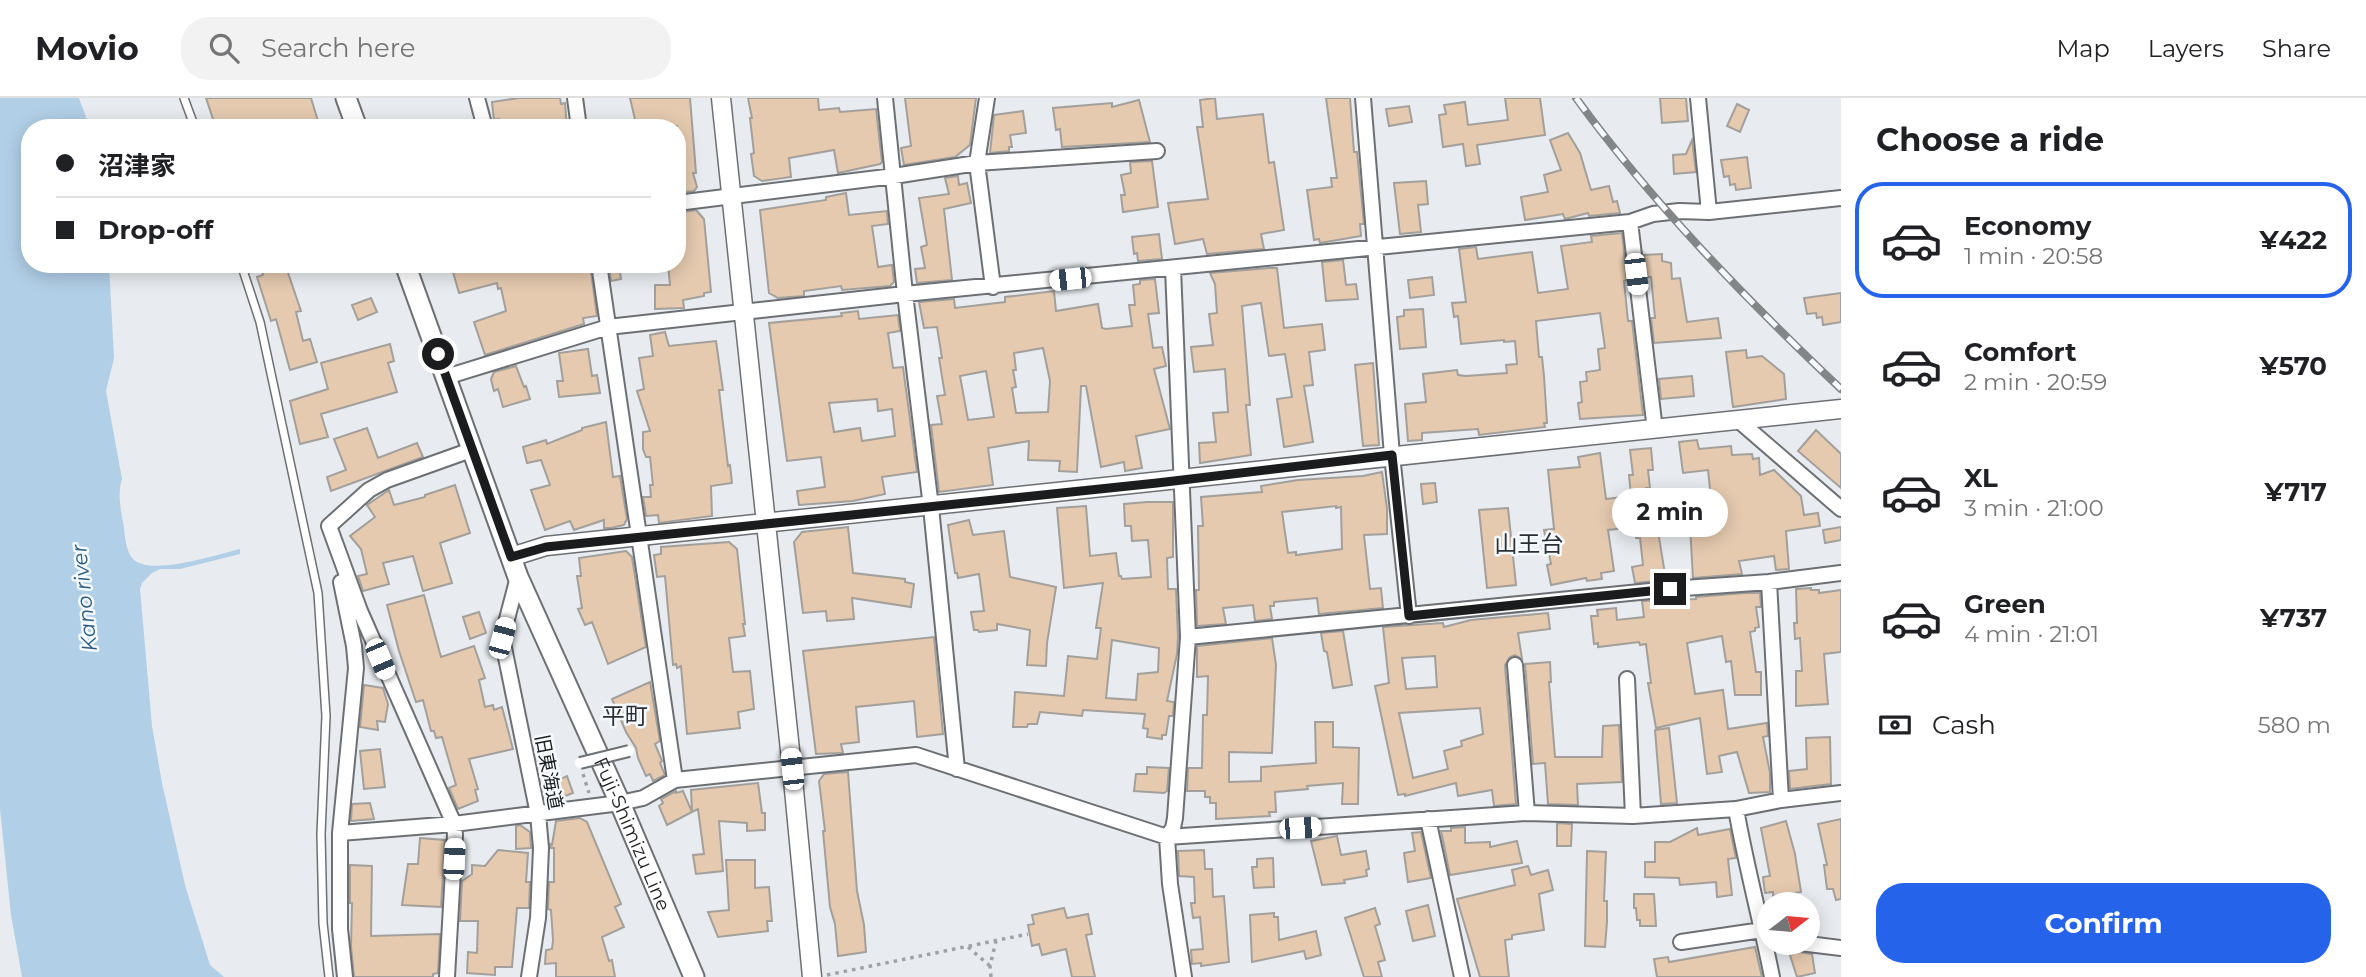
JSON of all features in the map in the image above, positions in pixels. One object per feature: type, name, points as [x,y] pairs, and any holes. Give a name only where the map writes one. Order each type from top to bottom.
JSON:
[{"type":"main road","points":[[346,98],[354,119]]},
{"type":"main road","name":"Fuji-Shimizu Line","points":[[408,273],[518,577],[620,803],[694,977]]},
{"type":"street","points":[[477,98],[483,119]]},
{"type":"street","points":[[575,98],[578,119]]},
{"type":"street","points":[[721,98],[792,769],[811,977]]},
{"type":"street","points":[[885,98],[931,507],[957,769]]},
{"type":"street","points":[[987,98],[977,163],[993,286]]},
{"type":"street","points":[[1363,98],[1392,455],[1409,616]]},
{"type":"street","points":[[1698,98],[1709,212]]},
{"type":"street","points":[[686,202],[977,163],[1157,150]]},
{"type":"street","points":[[446,377],[607,327],[905,294],[1630,222],[1653,214],[1679,211],[1709,212],[1841,198]]},
{"type":"street","points":[[1630,222],[1655,430]]},
{"type":"street","points":[[1174,268],[1188,637],[1175,818],[1167,837],[1170,884],[1184,977]]},
{"type":"street","points":[[600,273],[675,780]]},
{"type":"street","points":[[511,557],[546,547],[1841,409]]},
{"type":"street","points":[[1738,420],[1841,509]]},
{"type":"street","points":[[447,977],[454,824],[390,683],[342,566],[330,526],[369,490],[387,480],[471,450]]},
{"type":"street","points":[[342,566],[340,576],[356,668],[340,833],[340,929],[345,977]]},
{"type":"street","points":[[1188,637],[1841,573]]},
{"type":"street","name":"旧東海道","points":[[518,577],[502,638],[538,814],[541,849],[538,918],[529,977]]},
{"type":"street","points":[[1769,582],[1781,800]]},
{"type":"street","points":[[1515,665],[1527,813]]},
{"type":"street","points":[[1627,678],[1633,816]]},
{"type":"street","points":[[580,763],[629,751]]},
{"type":"street","points":[[340,833],[454,824],[620,803],[643,798],[675,780],[916,755],[1167,837],[1527,813],[1633,816],[1737,809],[1781,800],[1841,793]]},
{"type":"street","points":[[1737,809],[1745,863],[1757,907]]},
{"type":"street","points":[[1427,819],[1462,977]]},
{"type":"street","points":[[1681,942],[1757,937]]},
{"type":"street","points":[[1820,945],[1841,948]]},
{"type":"street","points":[[1768,956],[1772,977]]},
{"type":"lane","points":[[184,98],[192,119]]},
{"type":"lane","points":[[244,273],[260,323],[318,593],[326,716],[321,834],[323,923],[329,977]]},
{"type":"path","points":[[819,977],[1028,934]]},
{"type":"path","points":[[991,977],[990,965],[996,941]]},
{"type":"path","points":[[968,947],[990,965]]},
{"type":"water","name":"Kano river","points":[[0,98],[79,98],[87,119],[21,119],[21,273],[109,273],[114,358],[106,391],[122,479],[121,509],[126,544],[133,559],[154,566],[169,565],[240,549],[240,554],[180,569],[160,569],[142,583],[140,589],[152,726],[162,783],[185,885],[210,965],[224,977],[22,977],[11,915],[0,809]]},
{"type":"building","points":[[206,98],[311,98],[317,119],[213,119]]},
{"type":"building","points":[[519,98],[560,98],[561,104],[565,103],[566,119],[494,119],[492,102]]},
{"type":"building","points":[[630,98],[690,98],[696,173],[693,173],[697,187],[694,191],[686,192],[686,119],[635,119]]},
{"type":"building","points":[[748,98],[818,98],[819,110],[839,108],[840,112],[876,109],[882,162],[838,173],[834,150],[789,158],[791,177],[762,181],[754,176],[751,154],[754,153],[752,118]]},
{"type":"building","points":[[905,98],[976,98],[970,145],[955,157],[904,165],[901,148],[911,146]]},
{"type":"building","points":[[1215,98],[1217,119],[1263,114],[1269,163],[1274,162],[1284,230],[1261,234],[1264,249],[1207,254],[1203,239],[1175,244],[1168,203],[1208,199],[1197,127],[1203,127],[1200,100]]},
{"type":"building","points":[[1326,98],[1350,98],[1364,224],[1360,224],[1361,236],[1320,243],[1319,239],[1314,240],[1307,190],[1332,187],[1331,178],[1337,178]]},
{"type":"building","points":[[1505,98],[1540,98],[1545,135],[1477,145],[1480,164],[1466,166],[1463,144],[1443,147],[1439,115],[1446,114],[1444,105],[1465,102],[1468,125],[1508,120]]},
{"type":"building","points":[[1660,98],[1686,98],[1688,121],[1662,123]]},
{"type":"building","points":[[1139,100],[1150,142],[1062,147],[1053,108],[1112,103],[1112,107]]},
{"type":"building","points":[[1737,104],[1749,110],[1740,132],[1727,126]]},
{"type":"building","points":[[1409,106],[1412,122],[1389,126],[1386,109]]},
{"type":"building","points":[[1023,111],[1026,133],[1010,135],[1012,147],[1009,147],[1009,151],[990,153],[994,115]]},
{"type":"building","points":[[1568,133],[1580,153],[1591,190],[1609,186],[1613,202],[1617,201],[1620,213],[1589,216],[1588,213],[1565,219],[1563,214],[1525,220],[1521,197],[1548,192],[1544,175],[1561,170],[1550,140]]},
{"type":"building","points":[[1692,140],[1696,172],[1674,174],[1673,155],[1686,154]]},
{"type":"building","points":[[1747,157],[1751,188],[1736,190],[1735,184],[1730,185],[1729,176],[1724,177],[1721,160]]},
{"type":"building","points":[[1152,161],[1158,207],[1123,212],[1121,195],[1125,195],[1121,175],[1131,173],[1130,162]]},
{"type":"building","points":[[958,176],[959,185],[967,183],[971,203],[944,209],[952,280],[917,283],[915,269],[925,268],[921,247],[927,245],[919,198],[949,194],[945,178]]},
{"type":"building","points":[[1426,181],[1428,204],[1418,205],[1421,232],[1400,234],[1394,183]]},
{"type":"building","points":[[846,193],[849,215],[887,211],[888,224],[872,226],[878,267],[892,265],[894,282],[890,286],[842,290],[841,286],[804,291],[804,296],[778,298],[769,293],[760,210],[826,200],[826,197]]},
{"type":"building","points":[[696,210],[704,219],[711,292],[683,300],[684,308],[655,309],[655,285],[670,285],[669,273],[686,273],[686,212]]},
{"type":"building","points":[[1622,233],[1628,321],[1632,321],[1643,415],[1580,419],[1580,382],[1587,381],[1586,372],[1600,370],[1598,349],[1605,348],[1600,313],[1536,321],[1539,357],[1542,357],[1544,376],[1545,427],[1479,435],[1478,429],[1422,433],[1422,440],[1408,441],[1405,404],[1426,402],[1423,374],[1457,370],[1458,375],[1466,376],[1507,373],[1506,365],[1517,364],[1515,341],[1461,344],[1458,316],[1454,317],[1452,303],[1466,302],[1459,249],[1476,247],[1478,259],[1532,252],[1538,293],[1568,289],[1561,246],[1592,242],[1591,236]]},
{"type":"building","points":[[1159,234],[1162,259],[1138,261],[1137,253],[1134,254],[1132,237]]},
{"type":"building","points":[[1662,254],[1662,261],[1671,263],[1672,279],[1680,278],[1687,322],[1718,318],[1721,338],[1654,343],[1651,318],[1655,318],[1651,277],[1646,277],[1644,255]]},
{"type":"building","points":[[1343,260],[1346,285],[1356,284],[1358,299],[1326,301],[1322,262]]},
{"type":"building","points":[[1277,268],[1284,328],[1322,324],[1325,350],[1309,352],[1313,385],[1304,386],[1313,442],[1284,447],[1277,399],[1292,397],[1285,354],[1269,356],[1261,303],[1242,306],[1251,455],[1200,463],[1199,443],[1216,442],[1213,413],[1228,412],[1225,369],[1194,372],[1191,347],[1213,345],[1209,314],[1217,313],[1215,284],[1210,273]]},
{"type":"building","points":[[262,273],[288,273],[301,311],[296,312],[303,341],[310,339],[317,362],[290,370],[276,319],[271,321],[257,277]]},
{"type":"building","points":[[453,273],[591,273],[597,316],[583,318],[584,324],[485,355],[474,322],[506,311],[501,288],[498,289],[497,283],[459,293]]},
{"type":"building","points":[[610,273],[620,273],[621,279],[611,281]]},
{"type":"building","points":[[1432,277],[1434,295],[1410,298],[1408,280]]},
{"type":"building","points":[[1155,279],[1159,313],[1148,314],[1153,348],[1162,347],[1166,366],[1154,369],[1170,429],[1136,436],[1142,468],[1125,471],[1124,462],[1101,467],[1086,386],[1081,386],[1077,472],[1059,471],[1060,461],[1028,460],[1029,441],[988,448],[993,485],[939,492],[931,425],[942,424],[937,396],[945,395],[939,358],[942,358],[937,327],[924,328],[919,302],[954,299],[955,308],[1005,302],[1005,297],[1054,291],[1056,311],[1098,304],[1102,328],[1106,329],[1132,326],[1129,305],[1135,305],[1133,285],[1140,284],[1140,280]],"holes":[[[1043,348],[1050,381],[1048,412],[1016,413],[1012,388],[1016,387],[1014,353]],[[986,371],[994,417],[968,420],[960,376]]]},
{"type":"building","points":[[1841,293],[1841,322],[1823,325],[1822,317],[1817,318],[1816,313],[1807,314],[1804,298]]},
{"type":"building","points":[[371,298],[377,312],[358,320],[352,305]]},
{"type":"building","points":[[1423,309],[1426,347],[1400,349],[1397,317],[1404,316],[1404,310]]},
{"type":"building","points":[[858,311],[859,319],[898,315],[900,331],[888,333],[893,368],[903,367],[917,472],[882,477],[885,494],[853,501],[799,505],[797,491],[825,487],[821,457],[787,461],[769,323],[842,316],[841,313]],"holes":[[[877,399],[878,411],[892,409],[895,436],[862,441],[860,428],[834,432],[829,403]]]},
{"type":"building","points":[[665,332],[669,346],[716,341],[723,390],[719,390],[732,483],[711,486],[712,516],[659,523],[658,515],[646,516],[643,497],[651,497],[650,485],[653,485],[650,457],[646,457],[643,449],[643,432],[650,431],[637,391],[644,389],[639,358],[653,356],[650,335]]},
{"type":"building","points":[[390,344],[394,361],[388,363],[397,392],[321,414],[328,437],[300,444],[290,401],[328,389],[321,363]]},
{"type":"building","points":[[588,349],[592,376],[597,375],[600,393],[559,397],[557,381],[563,381],[559,353]]},
{"type":"building","points":[[1746,350],[1747,358],[1762,356],[1784,374],[1786,399],[1733,407],[1726,352]]},
{"type":"building","points":[[1373,363],[1379,445],[1363,446],[1355,365]]},
{"type":"building","points":[[516,366],[530,399],[503,407],[498,389],[494,391],[491,379],[494,372]]},
{"type":"building","points":[[1692,376],[1694,396],[1661,399],[1659,379]]},
{"type":"building","points":[[606,422],[613,477],[620,476],[627,519],[624,525],[604,528],[604,520],[574,530],[570,521],[545,530],[531,490],[550,485],[541,460],[527,463],[523,447],[546,440],[547,444],[582,428]]},
{"type":"building","points":[[367,428],[378,458],[417,443],[423,457],[331,491],[327,477],[346,470],[334,439]]},
{"type":"building","points":[[1816,430],[1841,454],[1841,488],[1798,451]]},
{"type":"building","points":[[1697,440],[1699,449],[1731,446],[1732,455],[1752,454],[1753,459],[1759,458],[1760,475],[1774,470],[1801,496],[1804,515],[1818,513],[1820,526],[1786,531],[1789,569],[1776,570],[1774,556],[1739,561],[1742,574],[1693,578],[1690,526],[1687,526],[1685,513],[1712,509],[1708,470],[1683,473],[1679,442]]},
{"type":"building","points":[[1651,448],[1653,470],[1648,470],[1650,488],[1646,488],[1649,519],[1656,519],[1666,580],[1635,583],[1632,567],[1643,565],[1640,538],[1636,538],[1635,527],[1608,530],[1614,571],[1601,573],[1602,579],[1587,581],[1586,578],[1551,585],[1547,565],[1551,564],[1544,530],[1554,529],[1548,470],[1580,467],[1578,457],[1600,453],[1606,499],[1631,496],[1629,475],[1633,475],[1630,450]]},
{"type":"building","points":[[1382,472],[1387,534],[1364,535],[1370,589],[1381,588],[1383,608],[1319,614],[1317,598],[1274,602],[1274,606],[1270,606],[1272,619],[1255,621],[1253,605],[1223,608],[1226,624],[1197,626],[1198,526],[1203,526],[1201,497],[1262,492],[1261,486],[1298,480],[1363,476]],"holes":[[[1341,507],[1342,549],[1296,555],[1296,552],[1288,553],[1282,512]]]},
{"type":"building","points":[[1435,483],[1437,502],[1423,504],[1421,484]]},
{"type":"building","points":[[455,485],[470,533],[440,543],[452,583],[423,591],[413,556],[383,563],[389,584],[363,591],[358,576],[367,574],[361,549],[350,536],[375,517],[367,505],[389,490],[394,505]]},
{"type":"building","points":[[1173,502],[1173,557],[1167,558],[1168,589],[1176,589],[1178,637],[1167,701],[1174,702],[1173,716],[1169,716],[1166,735],[1162,735],[1162,739],[1147,737],[1148,729],[1143,728],[1145,714],[1083,710],[1082,716],[1040,712],[1037,724],[1013,727],[1015,692],[1064,696],[1068,656],[1097,659],[1101,628],[1096,628],[1103,583],[1064,588],[1057,508],[1086,506],[1090,556],[1116,553],[1119,576],[1122,579],[1151,577],[1148,540],[1132,541],[1131,526],[1125,526],[1124,504]],"holes":[[[1112,640],[1159,648],[1158,672],[1138,674],[1136,700],[1106,698]]]},
{"type":"building","points":[[1508,508],[1516,585],[1487,588],[1479,510]]},
{"type":"building","points":[[969,520],[973,535],[1004,531],[1010,577],[1056,587],[1046,666],[1027,665],[1030,630],[997,624],[997,630],[974,630],[971,612],[984,611],[979,574],[958,578],[948,525]]},
{"type":"building","points":[[848,527],[853,573],[905,579],[905,582],[914,584],[911,607],[852,598],[854,619],[827,621],[826,611],[803,613],[794,542],[802,532]]},
{"type":"building","points":[[1841,527],[1841,540],[1825,543],[1823,530]]},
{"type":"building","points":[[729,542],[737,549],[745,624],[745,636],[729,638],[733,672],[750,671],[754,709],[738,712],[740,728],[687,734],[681,666],[677,668],[676,664],[673,665],[665,576],[657,577],[654,555],[661,554],[661,547]]},
{"type":"building","points":[[626,551],[632,557],[646,647],[608,664],[592,622],[585,625],[578,609],[582,608],[577,576],[581,576],[579,558]]},
{"type":"building","points":[[1796,589],[1819,590],[1819,593],[1841,590],[1841,652],[1824,654],[1828,704],[1796,706],[1796,671],[1802,671],[1800,638],[1795,639]]},
{"type":"building","points":[[1760,593],[1761,607],[1756,607],[1759,627],[1750,632],[1756,672],[1761,672],[1761,695],[1735,695],[1731,661],[1726,662],[1722,636],[1687,643],[1695,694],[1723,690],[1728,729],[1767,723],[1768,736],[1763,737],[1770,773],[1770,792],[1749,793],[1737,752],[1719,756],[1722,772],[1707,774],[1700,718],[1656,728],[1648,683],[1651,683],[1646,644],[1640,645],[1639,642],[1598,647],[1598,643],[1594,644],[1591,616],[1598,616],[1597,610],[1616,608],[1617,620],[1644,617],[1642,601],[1696,599]]},
{"type":"building","points":[[424,595],[441,657],[474,646],[485,678],[479,680],[485,707],[493,705],[494,710],[502,707],[513,749],[469,759],[478,789],[475,790],[478,801],[458,809],[449,788],[456,785],[442,737],[436,738],[434,731],[431,731],[423,700],[416,702],[387,605]]},
{"type":"building","points":[[479,612],[486,633],[470,639],[463,617]]},
{"type":"building","points":[[1548,613],[1550,629],[1518,633],[1522,659],[1515,655],[1510,657],[1505,665],[1516,804],[1494,806],[1492,790],[1458,796],[1456,783],[1405,796],[1398,795],[1375,686],[1389,683],[1383,627],[1443,623],[1444,627],[1471,620]],"holes":[[[1435,656],[1437,687],[1406,689],[1402,658]],[[1480,708],[1483,734],[1461,741],[1462,746],[1444,751],[1448,769],[1413,778],[1399,713]]]},
{"type":"building","points":[[1343,631],[1352,685],[1333,688],[1321,633]]},
{"type":"building","points":[[934,637],[943,734],[917,737],[914,701],[856,707],[859,742],[841,744],[843,753],[816,754],[803,651]]},
{"type":"building","points":[[1272,638],[1276,665],[1272,753],[1229,752],[1229,782],[1261,781],[1261,767],[1316,763],[1315,722],[1333,722],[1333,747],[1359,748],[1358,804],[1342,804],[1343,783],[1307,786],[1308,789],[1275,792],[1276,812],[1269,812],[1270,816],[1216,819],[1216,803],[1210,803],[1210,797],[1205,797],[1205,791],[1187,791],[1188,768],[1202,768],[1203,715],[1207,715],[1208,676],[1197,677],[1197,646]]},
{"type":"building","points":[[1550,662],[1555,757],[1602,757],[1603,726],[1619,725],[1622,782],[1577,784],[1578,805],[1548,804],[1545,763],[1533,764],[1525,664]]},
{"type":"building","points":[[650,682],[660,741],[655,744],[665,775],[653,781],[650,774],[646,776],[636,748],[612,699]]},
{"type":"building","points":[[364,685],[383,688],[388,704],[385,722],[377,721],[378,730],[360,727]]},
{"type":"building","points":[[1669,728],[1677,803],[1661,804],[1655,730]]},
{"type":"building","points":[[1830,737],[1831,784],[1790,789],[1789,771],[1807,769],[1806,738]]},
{"type":"building","points":[[380,749],[385,787],[364,789],[360,751]]},
{"type":"building","points":[[1147,767],[1169,768],[1167,791],[1134,791],[1136,774],[1147,774]]},
{"type":"building","points":[[848,772],[857,891],[866,952],[838,956],[835,924],[830,907],[819,781],[824,774]]},
{"type":"building","points":[[567,776],[573,793],[553,801],[547,785]]},
{"type":"building","points":[[758,783],[762,813],[765,813],[765,830],[747,831],[747,823],[719,821],[723,871],[696,874],[693,855],[704,854],[698,809],[692,812],[691,790]]},
{"type":"building","points":[[676,791],[683,791],[692,812],[667,825],[659,806],[663,803],[661,799]]},
{"type":"building","points":[[370,803],[374,819],[351,821],[352,804]]},
{"type":"building","points":[[580,818],[587,822],[621,904],[615,907],[624,927],[602,937],[609,961],[612,960],[615,977],[556,977],[556,963],[545,964],[546,950],[552,949],[553,940],[551,910],[548,909],[549,882],[554,882],[554,848],[551,848],[550,844],[552,845],[556,821]]},
{"type":"building","points":[[1841,819],[1841,899],[1836,900],[1833,889],[1827,889],[1824,865],[1827,865],[1818,824]]},
{"type":"building","points":[[1786,821],[1801,892],[1765,892],[1763,877],[1770,876],[1761,828]]},
{"type":"building","points":[[1557,823],[1572,824],[1571,846],[1557,846]]},
{"type":"building","points":[[520,825],[530,832],[531,848],[516,849],[516,826]]},
{"type":"building","points":[[1465,827],[1465,843],[1490,842],[1490,847],[1517,841],[1522,863],[1450,875],[1441,831]]},
{"type":"building","points":[[1697,828],[1698,835],[1730,829],[1736,858],[1728,859],[1732,895],[1717,897],[1716,882],[1680,885],[1679,878],[1645,877],[1645,862],[1655,862],[1655,842],[1670,842]]},
{"type":"building","points":[[1421,832],[1431,878],[1408,882],[1404,853],[1415,851],[1412,833]]},
{"type":"building","points":[[1337,836],[1341,855],[1366,851],[1369,869],[1366,870],[1367,876],[1344,880],[1345,883],[1322,885],[1311,841]]},
{"type":"building","points":[[420,838],[445,840],[441,907],[402,905],[408,864],[418,864]]},
{"type":"building","points":[[498,850],[528,853],[526,882],[530,882],[529,908],[517,908],[512,967],[495,967],[495,975],[467,973],[468,952],[477,953],[478,921],[460,921],[462,881],[472,874],[472,865],[485,866]]},
{"type":"building","points":[[1204,850],[1205,869],[1212,869],[1213,897],[1224,896],[1229,962],[1201,966],[1201,963],[1192,964],[1191,950],[1203,949],[1200,917],[1193,918],[1191,903],[1195,903],[1194,877],[1179,876],[1178,851]]},
{"type":"building","points":[[1587,851],[1606,852],[1605,947],[1585,946]]},
{"type":"building","points":[[1273,858],[1274,887],[1254,888],[1252,867],[1257,867],[1257,859]]},
{"type":"building","points":[[726,860],[755,860],[755,888],[769,887],[772,921],[767,921],[768,931],[718,937],[708,912],[729,910]]},
{"type":"building","points":[[350,865],[372,866],[371,936],[440,934],[438,973],[433,974],[433,977],[354,977]]},
{"type":"building","points":[[1528,866],[1531,875],[1548,870],[1553,890],[1539,894],[1544,930],[1512,935],[1512,939],[1505,940],[1509,977],[1480,977],[1457,899],[1515,885],[1512,870]]},
{"type":"building","points":[[1634,894],[1654,894],[1656,926],[1640,926],[1634,908]]},
{"type":"building","points":[[1428,905],[1435,936],[1413,941],[1406,911]]},
{"type":"building","points":[[1064,908],[1067,918],[1088,914],[1092,934],[1086,935],[1095,977],[1072,977],[1066,949],[1042,955],[1039,944],[1032,946],[1028,925],[1034,924],[1032,915]]},
{"type":"building","points":[[1375,908],[1380,924],[1375,926],[1385,960],[1378,962],[1382,977],[1364,977],[1345,918]]},
{"type":"building","points":[[1274,913],[1274,917],[1278,917],[1279,940],[1316,931],[1321,955],[1306,959],[1304,951],[1252,962],[1250,915]]},
{"type":"building","points":[[1755,947],[1762,977],[1657,977],[1654,959],[1668,957],[1669,962]]},
{"type":"building","points":[[1790,956],[1812,956],[1815,973],[1797,977]]},
{"type":"railway","points":[[1576,98],[1669,213],[1770,320],[1841,389]]},
{"type":"district","name":"山王台","points":[[1529,544]]},
{"type":"district","name":"平町","points":[[625,716]]},
{"type":"route","points":[[438,354],[511,557],[546,547],[1157,483],[1392,455],[1409,616],[1670,589]]}]
